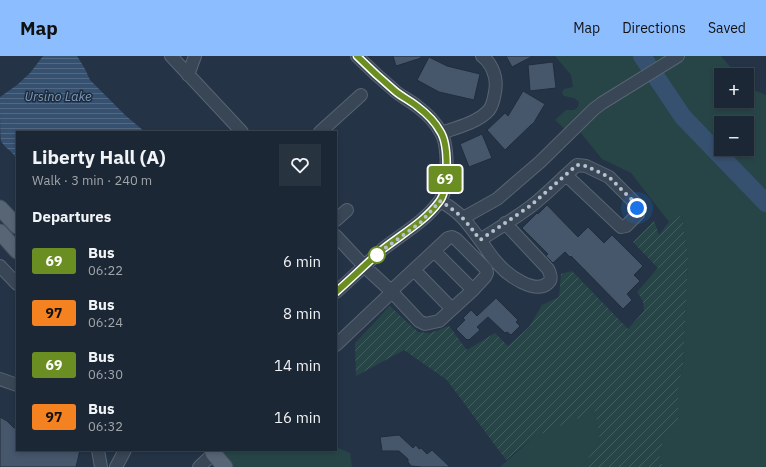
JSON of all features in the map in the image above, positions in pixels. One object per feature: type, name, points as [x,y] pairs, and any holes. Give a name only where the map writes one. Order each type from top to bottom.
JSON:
[{"type":"main road","points":[[0,208],[16,225]]},
{"type":"main road","points":[[0,232],[16,250]]},
{"type":"main road","points":[[212,451],[225,467]]},
{"type":"street","points":[[171,56],[241,131]]},
{"type":"street","points":[[188,75],[195,56]]},
{"type":"street","points":[[337,291],[384,249],[420,223],[440,201],[445,186],[447,166],[441,132],[432,121],[417,106],[395,91],[357,56]]},
{"type":"street","points":[[441,132],[455,129],[479,118],[492,104],[495,97],[496,81],[490,65],[482,56]]},
{"type":"street","points":[[463,218],[497,199],[540,162],[602,102],[678,56]]},
{"type":"street","points":[[321,131],[361,95]]},
{"type":"street","points":[[480,240],[530,206],[577,165],[586,166],[609,177],[635,203],[638,214],[626,226],[621,227],[566,175]]},
{"type":"street","points":[[440,201],[449,206],[463,218],[499,266],[513,277],[528,285],[536,287],[543,286],[548,283],[551,274],[548,269],[505,223]]},
{"type":"street","points":[[337,219],[347,210]]},
{"type":"street","points":[[337,237],[364,266],[391,292],[419,321],[425,324],[439,321],[473,290],[487,273],[486,269],[456,238],[448,238],[414,270],[391,292],[337,344]]},
{"type":"street","points":[[434,251],[473,290]]},
{"type":"street","points":[[0,266],[16,283]]},
{"type":"street","points":[[414,270],[452,309]]},
{"type":"street","points":[[0,379],[16,385]]},
{"type":"street","points":[[98,451],[101,467]]},
{"type":"street","points":[[116,467],[124,451]]},
{"type":"street","points":[[199,467],[212,451]]},
{"type":"green space","points":[[555,56],[721,56],[731,68],[714,68],[714,108],[754,108],[754,90],[766,95],[766,467],[664,467],[659,460],[664,435],[678,427],[678,386],[683,366],[688,257],[682,215],[669,222],[631,173],[602,159],[576,127],[569,133],[555,120],[566,110],[574,110],[578,107],[579,102],[574,98],[564,96],[562,93],[564,89],[573,87],[571,75]]},
{"type":"green space","points":[[682,215],[688,257],[683,366],[678,386],[678,427],[664,435],[659,460],[664,467],[582,467],[600,441],[595,411],[534,437],[506,460],[447,380],[404,350],[356,376],[355,343],[390,306],[418,332],[430,333],[449,326],[467,350],[495,333],[508,346],[529,327],[542,305],[559,297],[561,274],[572,271],[628,329],[644,311],[643,301],[637,292],[658,268],[633,242],[654,221],[659,235],[669,222]]},
{"type":"green space","points":[[595,410],[600,441],[582,467],[500,467],[534,437]]},
{"type":"green space","points":[[337,447],[350,453],[352,467],[226,467],[218,451],[337,451]]},
{"type":"water","name":"Ursino Lake","points":[[43,56],[77,56],[90,80],[125,115],[144,131],[16,131],[16,159],[14,154],[1,141],[0,97],[17,85],[30,73]]},
{"type":"building","points":[[393,56],[421,56],[421,58],[396,66]]},
{"type":"building","points":[[506,56],[533,56],[512,67]]},
{"type":"building","points":[[429,57],[447,66],[480,74],[474,100],[439,92],[417,80]]},
{"type":"building","points":[[553,62],[556,88],[530,91],[528,65]]},
{"type":"building","points":[[523,91],[545,104],[533,124],[505,150],[487,130],[505,113],[508,116]]},
{"type":"building","points":[[482,134],[492,158],[469,167],[460,144]]},
{"type":"building","points":[[547,205],[578,237],[588,227],[604,243],[612,235],[643,266],[634,275],[640,281],[627,294],[632,300],[623,309],[571,256],[570,257],[565,252],[553,263],[546,256],[548,254],[522,228]]},
{"type":"building","points":[[496,298],[518,320],[516,322],[520,326],[511,335],[507,332],[505,333],[488,317],[477,327],[480,330],[469,340],[467,340],[456,329],[465,320],[463,318],[471,310],[477,316]]},
{"type":"building","points":[[0,417],[14,428],[16,427],[16,451],[80,451],[76,467],[0,467]]},
{"type":"building","points":[[399,435],[413,448],[416,445],[427,454],[432,450],[450,467],[411,466],[408,459],[399,451],[382,451],[380,437]]},
{"type":"waterway","points":[[642,56],[683,117],[766,203]]},
{"type":"bus line","name":"69","points":[[337,291],[384,249],[420,223],[440,201],[445,186],[447,166],[441,132],[432,121],[417,106],[395,91],[357,56]]},
{"type":"route","points":[[377,255],[373,258],[420,223],[440,201],[456,211],[480,240],[530,206],[577,165],[594,169],[609,177],[635,203],[637,208]]}]
